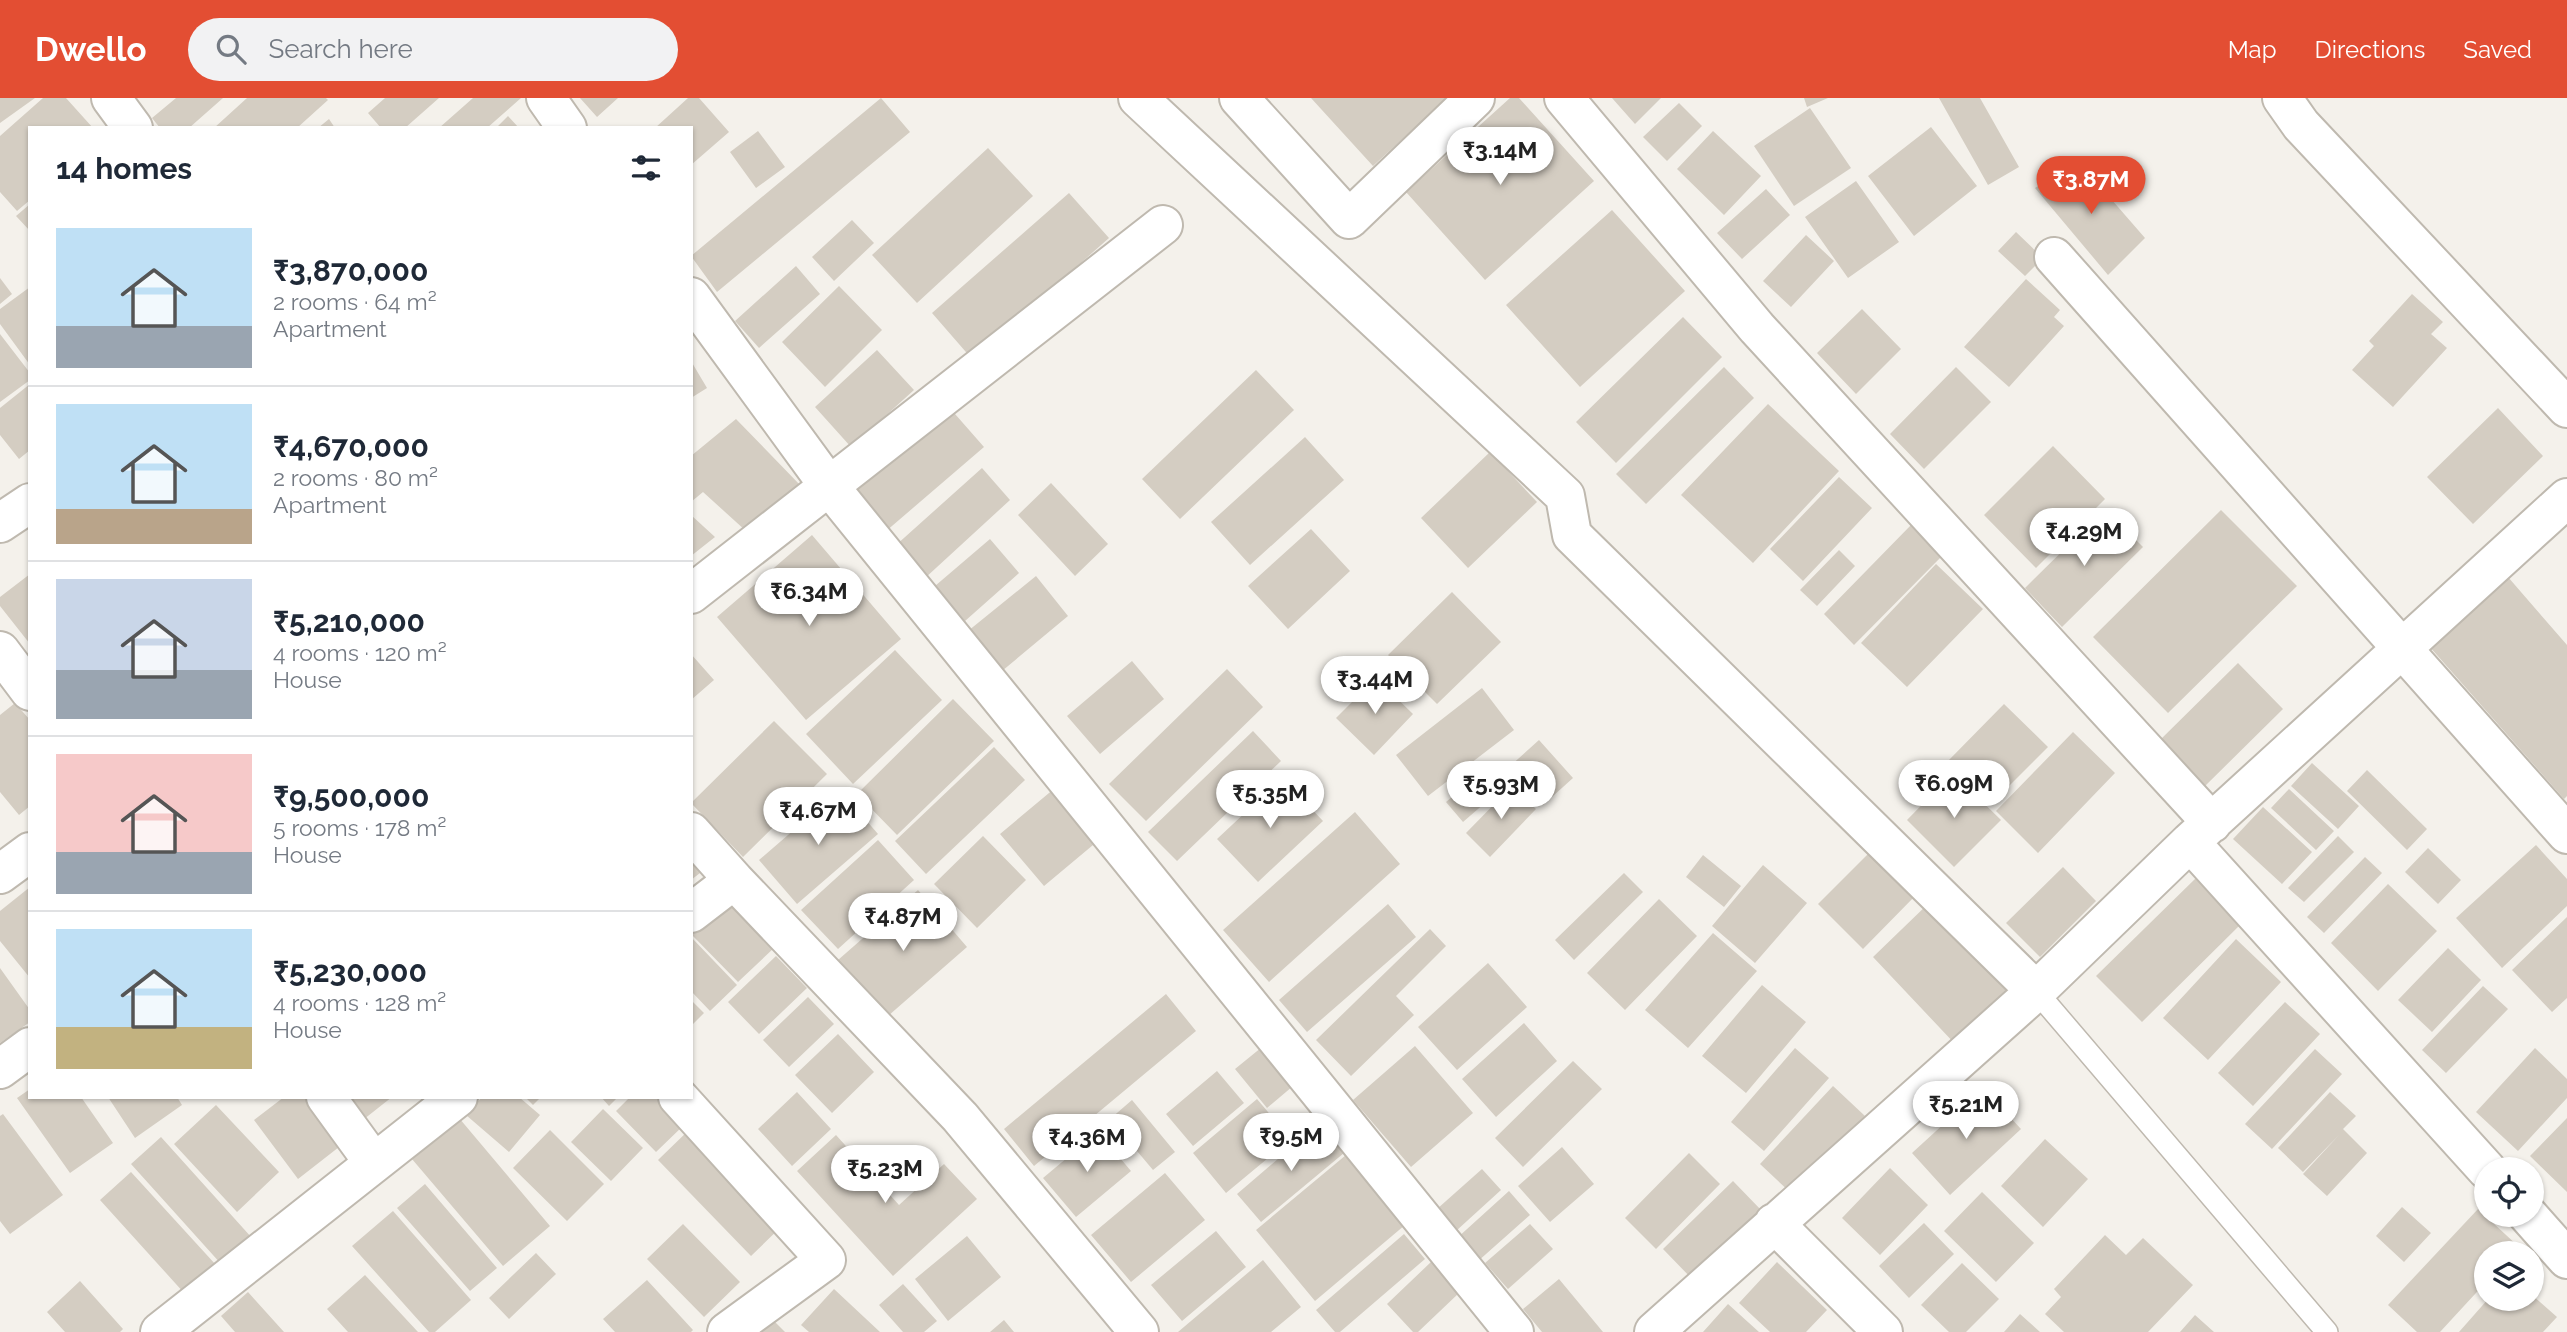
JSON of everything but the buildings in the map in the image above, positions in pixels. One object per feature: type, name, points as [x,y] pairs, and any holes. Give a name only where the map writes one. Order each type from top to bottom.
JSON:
[{"type":"street","points":[[111,98],[132,126]]},
{"type":"street","points":[[546,98],[567,126]]},
{"type":"street","points":[[1138,98],[1565,496],[1572,535],[2036,991]]},
{"type":"street","points":[[1240,98],[1349,219],[1475,98]]},
{"type":"street","points":[[1564,98],[1757,327],[2201,832],[2476,1157]]},
{"type":"street","points":[[2282,98],[2301,125],[2567,408]]},
{"type":"street","points":[[693,592],[1163,225]]},
{"type":"street","points":[[2054,257],[2400,650],[2567,834]]},
{"type":"street","points":[[693,301],[829,486],[1514,1332]]},
{"type":"street","points":[[1654,1332],[2036,991],[2201,832],[2567,498]]},
{"type":"street","points":[[0,523],[28,504]]},
{"type":"street","points":[[0,651],[28,688]]},
{"type":"street","points":[[693,834],[960,1117],[1139,1332]]},
{"type":"street","points":[[0,874],[28,853]]},
{"type":"street","points":[[693,911],[734,880]]},
{"type":"street","points":[[0,1069],[28,1048]]},
{"type":"street","points":[[327,1099],[374,1164]]},
{"type":"street","points":[[160,1332],[455,1099]]},
{"type":"street","points":[[680,1099],[826,1260],[727,1332]]},
{"type":"street","points":[[1773,1223],[1883,1332]]},
{"type":"street","points":[[2539,1227],[2567,1259]]},
{"type":"lane","points":[[2036,991],[2327,1332]]}]
